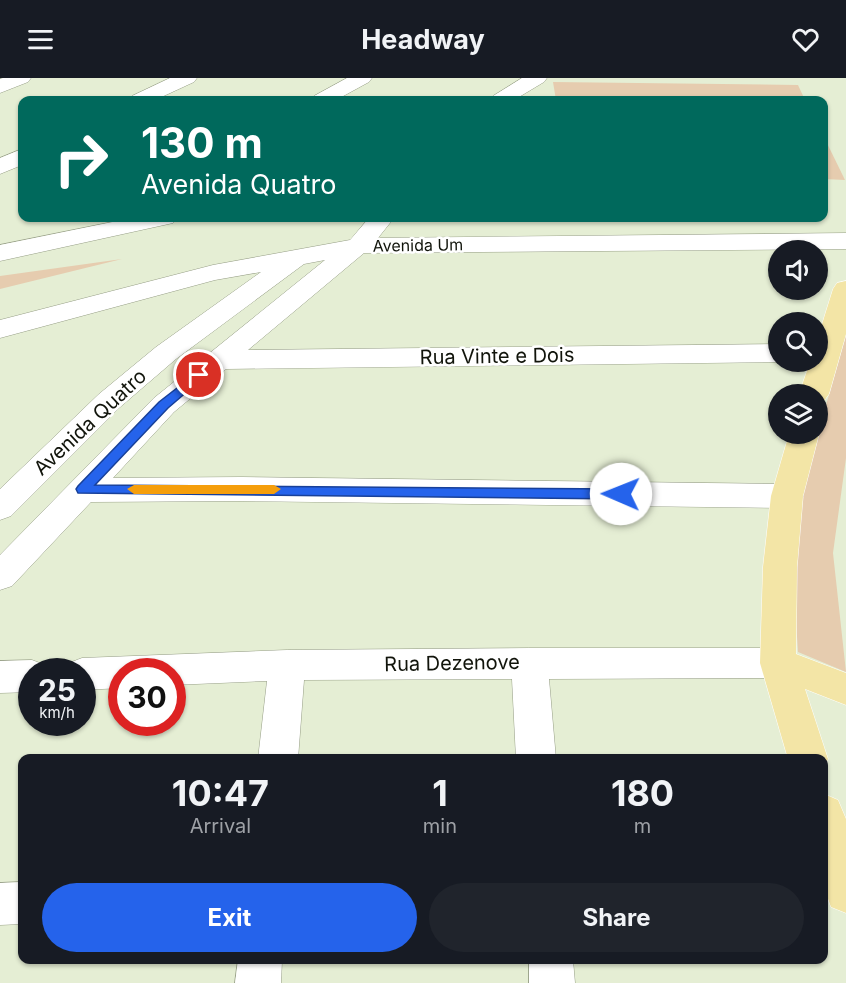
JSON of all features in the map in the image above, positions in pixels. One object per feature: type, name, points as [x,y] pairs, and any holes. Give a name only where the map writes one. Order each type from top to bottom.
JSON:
[{"type":"main road","points":[[828,334],[846,289]]},
{"type":"main road","points":[[801,444],[787,496],[780,567],[778,663],[806,754]]},
{"type":"main road","points":[[778,663],[846,689]]},
{"type":"main road","points":[[828,827],[846,892]]},
{"type":"street","points":[[0,87],[21,78]]},
{"type":"street","points":[[148,96],[187,78]]},
{"type":"street","points":[[328,96],[362,78]]},
{"type":"street","points":[[507,96],[537,78]]},
{"type":"street","points":[[0,166],[18,158]]},
{"type":"street","points":[[71,237],[99,222]]},
{"type":"street","points":[[0,253],[144,222]]},
{"type":"street","name":"Avenida Quatro","points":[[0,577],[164,405],[216,360],[358,246],[379,222]]},
{"type":"street","name":"Avenida Um","points":[[0,330],[213,273],[358,246],[846,241]]},
{"type":"street","name":"Avenida Quatro","points":[[0,507],[109,401],[166,353],[300,255]]},
{"type":"street","name":"Rua Vinte e Dois","points":[[216,360],[768,353]]},
{"type":"street","points":[[82,489],[787,496]]},
{"type":"street","points":[[529,663],[536,754]]},
{"type":"street","name":"Rua Dezenove","points":[[186,669],[287,665],[778,663]]},
{"type":"street","points":[[278,754],[287,665]]},
{"type":"street","points":[[0,678],[18,677]]},
{"type":"street","points":[[0,904],[18,903]]},
{"type":"street","points":[[258,983],[260,964]]},
{"type":"street","points":[[551,964],[552,983]]},
{"type":"shaded area","points":[[553,82],[798,85],[803,96],[555,96]]},
{"type":"shaded area","points":[[828,145],[845,180],[828,179]]},
{"type":"shaded area","points":[[122,259],[0,289],[0,276]]},
{"type":"shaded area","points":[[846,335],[846,458],[833,553],[846,672],[798,652],[791,544],[815,444],[828,444],[828,398]]},
{"type":"slow traffic","points":[[134,489],[274,489]]},
{"type":"route","points":[[199,375],[164,405],[82,489],[621,494]]}]
